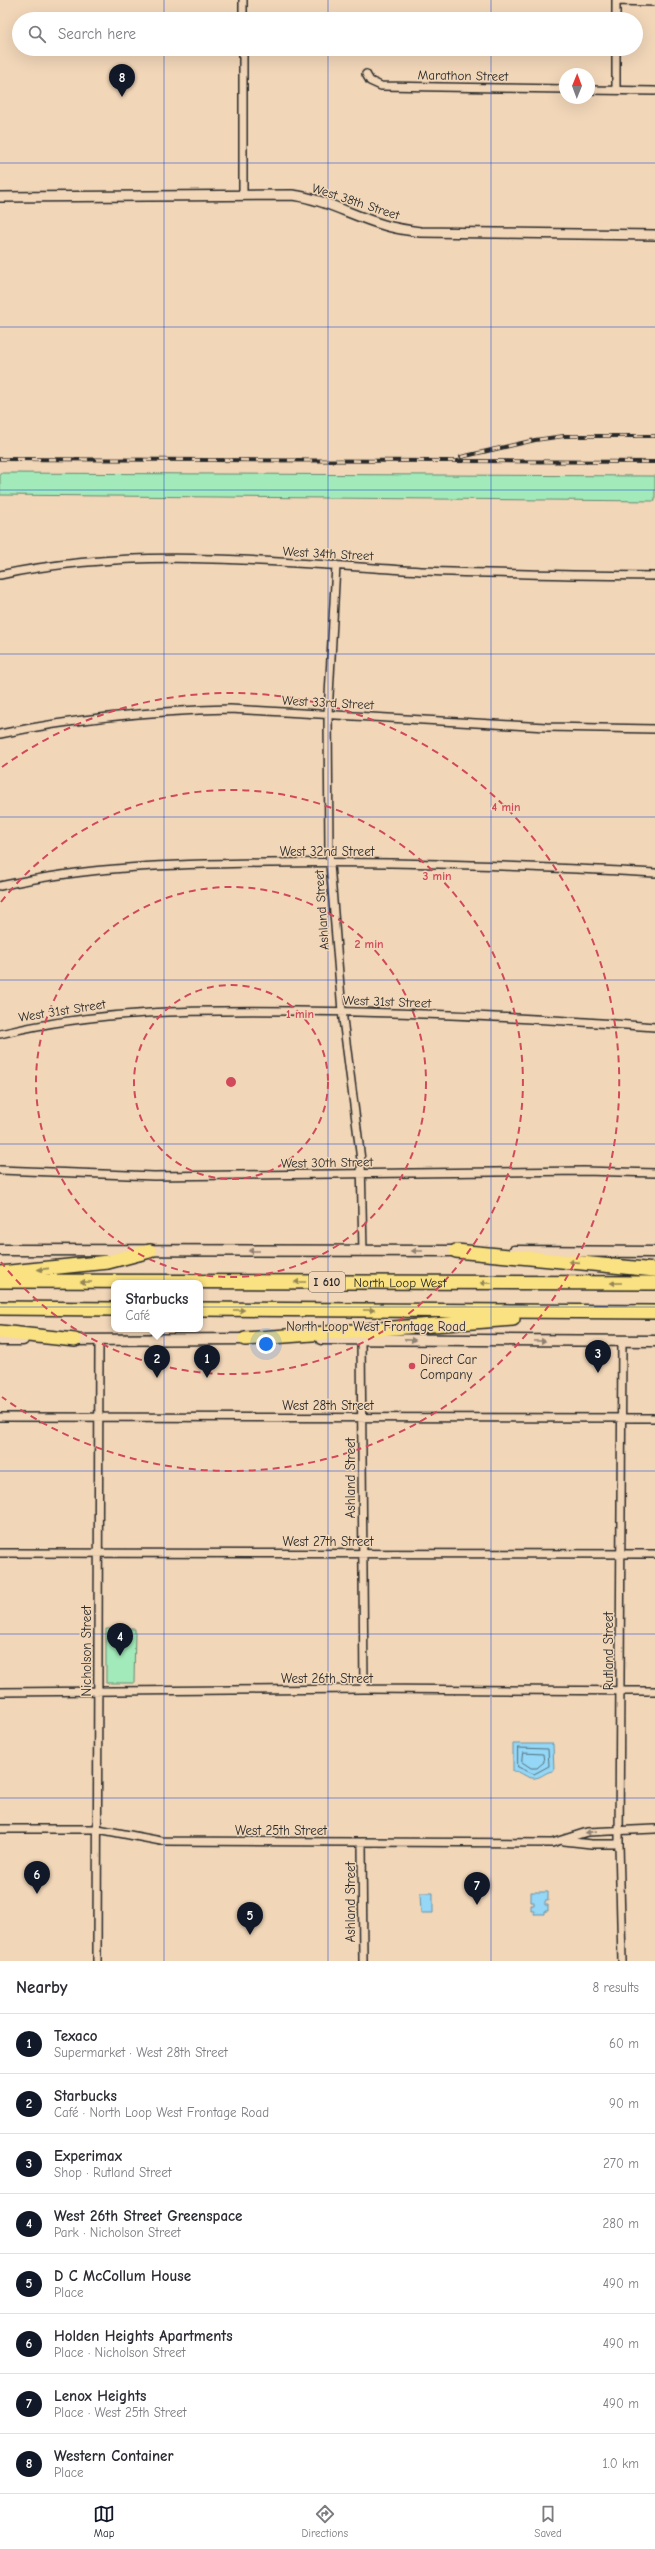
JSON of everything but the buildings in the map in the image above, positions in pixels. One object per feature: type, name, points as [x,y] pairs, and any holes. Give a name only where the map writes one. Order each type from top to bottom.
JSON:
[{"type":"highway","points":[[0,1273],[108,1262],[150,1251]]},
{"type":"highway","points":[[456,1251],[655,1270]]},
{"type":"highway","name":"North Loop West","points":[[0,1281],[111,1281]]},
{"type":"highway","name":"North Loop West","points":[[203,1282],[655,1283]]},
{"type":"highway","points":[[0,1308],[111,1309]]},
{"type":"highway","name":"I 610","points":[[203,1309],[655,1312]]},
{"type":"highway","points":[[245,1338],[607,1312]]},
{"type":"highway","points":[[0,1332],[75,1340]]},
{"type":"main road","points":[[0,1250],[655,1252]]},
{"type":"main road","name":"North Loop West Frontage Road","points":[[0,1340],[245,1338],[655,1341]]},
{"type":"street","points":[[243,0],[243,12]]},
{"type":"street","points":[[616,12],[616,0],[655,2]]},
{"type":"street","points":[[243,56],[243,195]]},
{"type":"street","points":[[616,56],[616,90]]},
{"type":"street","name":"Marathon Street","points":[[366,74],[370,81],[381,86],[559,89]]},
{"type":"street","points":[[595,90],[655,90]]},
{"type":"street","name":"West 38th Street","points":[[0,197],[243,195],[308,197],[383,225],[420,232],[655,235]]},
{"type":"street","name":"West 34th Street","points":[[0,575],[78,562],[161,558],[336,565],[422,571],[655,576]]},
{"type":"street","name":"Ashland Street","points":[[336,565],[328,714],[330,862],[342,1012],[362,1172],[363,1252]]},
{"type":"street","name":"West 33rd Street","points":[[0,734],[80,720],[187,710],[328,714],[546,727],[655,729]]},
{"type":"street","name":"West 32nd Street","points":[[0,886],[61,874],[108,868],[188,864],[330,862],[498,866],[655,873]]},
{"type":"street","name":"West 31st Street","points":[[0,1034],[70,1019],[142,1012],[342,1012],[655,1027]]},
{"type":"street","name":"West 30th Street","points":[[0,1170],[154,1176],[362,1172],[584,1171],[655,1173]]},
{"type":"street","name":"Ashland Street","points":[[361,1339],[364,1689]]},
{"type":"street","name":"Nicholson Street","points":[[98,1961],[99,1340]]},
{"type":"street","name":"Rutland Street","points":[[622,1340],[619,1829],[622,1961]]},
{"type":"street","name":"West 28th Street","points":[[0,1417],[655,1418]]},
{"type":"street","name":"West 27th Street","points":[[0,1553],[655,1554]]},
{"type":"street","name":"West 26th Street","points":[[0,1692],[364,1689],[655,1691]]},
{"type":"street","name":"West 25th Street","points":[[0,1829],[98,1829],[161,1841],[552,1843],[564,1841],[587,1832],[619,1829],[655,1829]]},
{"type":"street","name":"West 25th Street","points":[[564,1841],[590,1844],[619,1844]]},
{"type":"street","name":"Ashland Street","points":[[362,1843],[363,1961]]},
{"type":"green space","points":[[0,473],[655,476],[655,501],[0,495]]},
{"type":"green space","points":[[106,1629],[135,1629],[134,1683],[106,1683]]},
{"type":"water","points":[[513,1744],[553,1744],[554,1771],[532,1778],[513,1771]]},
{"type":"water","points":[[531,1892],[548,1892],[548,1901],[545,1901],[545,1905],[548,1905],[548,1911],[545,1911],[545,1914],[534,1914],[534,1911],[531,1911],[531,1905],[534,1905],[534,1902],[531,1902]]},
{"type":"water","points":[[420,1893],[433,1893],[433,1913],[421,1913]]},
{"type":"railway","points":[[461,457],[535,440],[564,436],[655,436]]},
{"type":"railway","points":[[0,459],[655,462]]},
{"type":"place","name":"Western Container","points":[[122,97]]},
{"type":"place","name":"Direct Car Company","points":[[412,1366]]},
{"type":"place","name":"Experimax","points":[[598,1373]]},
{"type":"place","name":"Starbucks","points":[[157,1378]]},
{"type":"place","name":"Texaco","points":[[207,1378]]},
{"type":"place","name":"West 26th Street Greenspace","points":[[120,1656]]},
{"type":"place","name":"Holden Heights Apartments","points":[[37,1894]]},
{"type":"place","name":"Lenox Heights","points":[[477,1905]]},
{"type":"place","name":"D C McCollum House","points":[[250,1935]]}]
